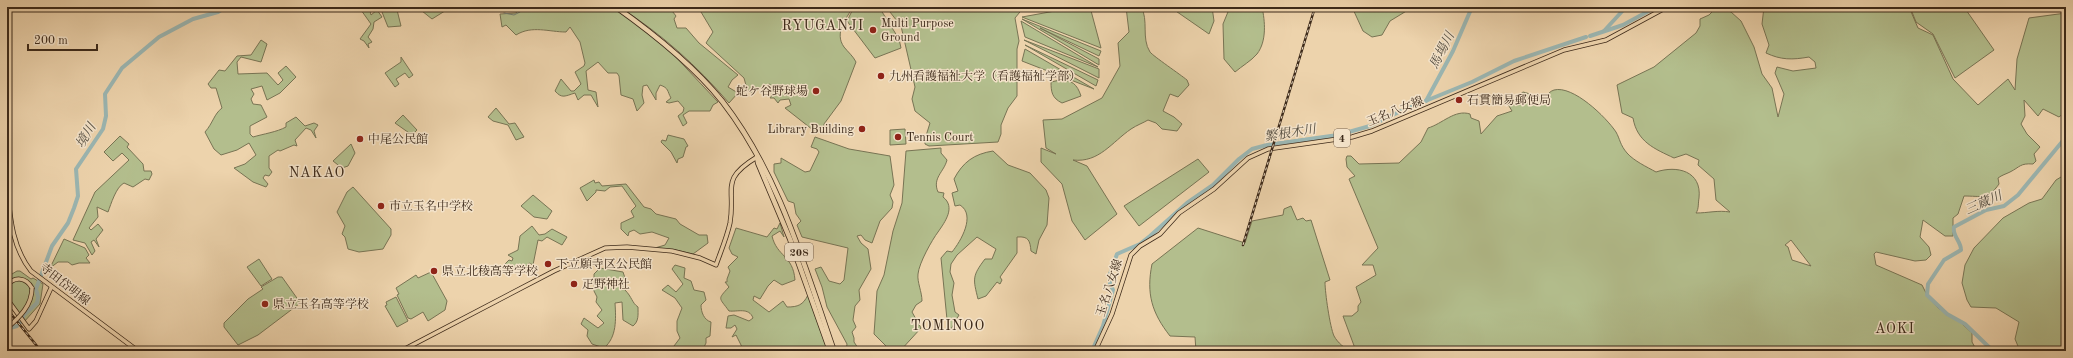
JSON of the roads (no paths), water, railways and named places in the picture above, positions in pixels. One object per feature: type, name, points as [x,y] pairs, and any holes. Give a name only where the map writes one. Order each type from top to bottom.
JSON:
[{"type":"highway","name":"208","points":[[616,7],[658,38],[721,100],[757,157],[762,162],[794,238],[834,351]]},
{"type":"highway","name":"208","points":[[757,157],[758,163],[790,239],[830,351]]},
{"type":"main road","name":"玉名八女線","points":[[1095,351],[1112,314],[1131,255],[1140,246],[1160,234],[1179,213],[1214,189],[1248,158],[1268,150],[1352,137],[1372,131],[1558,52],[1606,40],[1667,7]]},
{"type":"main road","points":[[401,351],[559,268],[605,248],[621,247],[672,251],[700,258],[716,265],[730,222],[730,196],[734,177],[739,168],[757,157]]},
{"type":"main road","name":"寺田岱明線","points":[[7,187],[12,230],[20,253],[31,271],[51,288],[138,351]]},
{"type":"main road","points":[[7,286],[12,281],[21,278],[27,281],[32,288],[32,296],[27,306],[7,328]]},
{"type":"main road","points":[[7,299],[29,329],[35,323],[51,288]]},
{"type":"waterway","name":"境川","points":[[21,322],[24,315],[37,303],[38,297],[36,289],[52,246],[68,223],[74,208],[78,196],[76,169],[103,129],[106,116],[105,94],[122,68],[159,37],[193,19],[218,12],[226,7]]},
{"type":"waterway","name":"馬場川","points":[[1426,101],[1453,51],[1472,7]]},
{"type":"waterway","points":[[1604,31],[1626,7]]},
{"type":"waterway","name":"繁根木川","points":[[1590,36],[1623,25],[1656,7]]},
{"type":"waterway","points":[[504,13],[514,15],[520,12]]},
{"type":"waterway","name":"繁根木川","points":[[1092,351],[1103,326],[1113,290],[1110,284],[1110,274],[1117,254],[1140,244],[1187,203],[1213,185],[1239,159],[1252,149],[1267,145],[1338,135],[1370,126],[1401,111],[1472,82],[1514,61],[1586,37]]},
{"type":"waterway","name":"三蔵川","points":[[1993,351],[1965,324],[1947,314],[1927,295],[1928,284],[1944,260],[1961,250],[1960,244],[1954,233],[1954,227],[1986,210],[2004,206],[2018,195],[2066,137]]},
{"type":"waterway","name":"境川","points":[[7,326],[10,328],[17,326]]},
{"type":"railway","points":[[1243,245],[1315,7]]},
{"type":"railway","points":[[7,309],[41,351]]},
{"type":"place","name":"Multi Purpose Ground","points":[[873,30]]},
{"type":"place","name":"九州看護福祉大学（看護福祉学部）","points":[[881,76]]},
{"type":"place","name":"蛇ケ谷野球場","points":[[816,91]]},
{"type":"place","name":"石貫簡易郵便局","points":[[1459,100]]},
{"type":"place","name":"Library Building","points":[[862,129]]},
{"type":"place","name":"Tennis Court","points":[[898,137]]},
{"type":"place","name":"中尾公民館","points":[[360,139]]},
{"type":"place","name":"市立玉名中学校","points":[[381,206]]},
{"type":"place","name":"下立願寺区公民館","points":[[548,264]]},
{"type":"place","name":"県立北稜高等学校","points":[[434,271]]},
{"type":"place","name":"疋野神社","points":[[574,284]]},
{"type":"place","name":"県立玉名高等学校","points":[[265,304]]},
{"type":"district","name":"RYUGANJI","points":[[823,25]]},
{"type":"district","name":"NAKAO","points":[[317,172]]},
{"type":"district","name":"TOMINOO","points":[[948,325]]},
{"type":"district","name":"AOKI","points":[[1895,328]]}]
